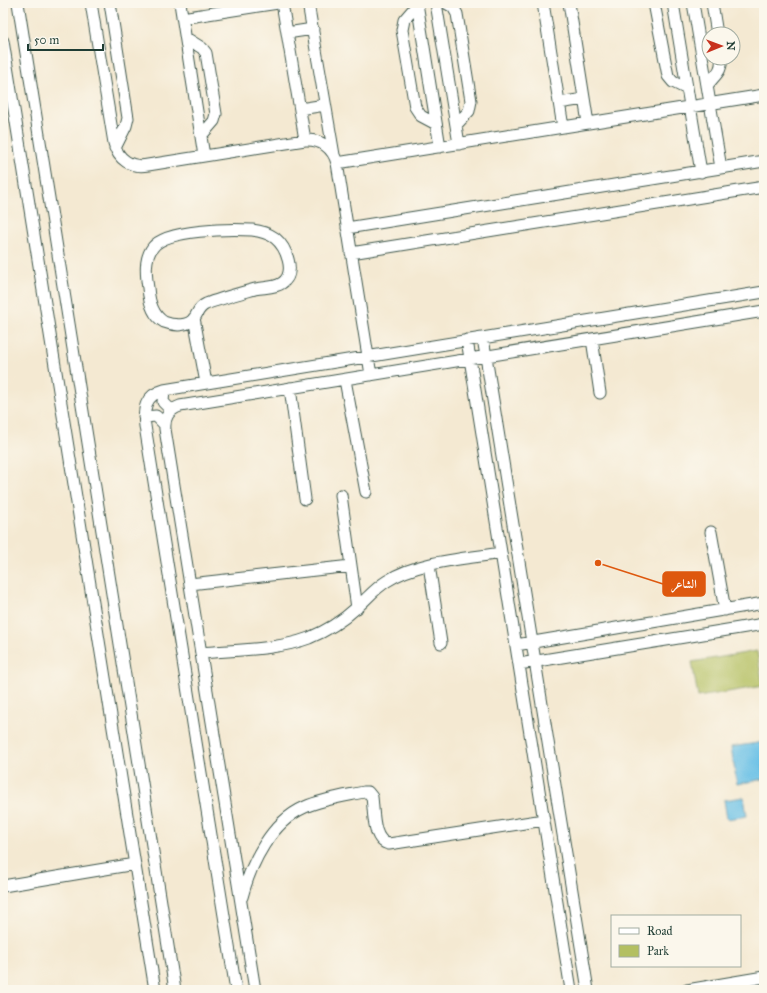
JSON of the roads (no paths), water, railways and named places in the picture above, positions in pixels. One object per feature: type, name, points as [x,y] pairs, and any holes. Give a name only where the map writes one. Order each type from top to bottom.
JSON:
[{"type":"street","points":[[18,3],[175,990]]},
{"type":"street","points":[[91,3],[115,148],[124,160],[138,166],[305,140],[322,143],[335,159]]},
{"type":"street","points":[[110,3],[128,118],[126,126],[115,148]]},
{"type":"street","points":[[180,3],[204,156]]},
{"type":"street","points":[[182,18],[278,3]]},
{"type":"street","points":[[282,3],[305,140]]},
{"type":"street","points":[[308,3],[371,375]]},
{"type":"street","points":[[436,3],[459,144]]},
{"type":"street","points":[[446,3],[453,7],[457,14],[471,101],[469,111],[456,125]]},
{"type":"street","points":[[543,3],[563,127]]},
{"type":"street","points":[[569,3],[588,123]]},
{"type":"street","points":[[654,3],[668,76],[673,82],[687,89]]},
{"type":"street","points":[[673,3],[701,172]]},
{"type":"street","points":[[693,3],[721,168]]},
{"type":"street","points":[[712,3],[716,26]]},
{"type":"street","points":[[417,4],[440,147]]},
{"type":"street","points":[[417,4],[404,20],[402,30],[415,107],[421,116],[436,124]]},
{"type":"street","points":[[287,33],[313,29]]},
{"type":"street","points":[[186,38],[202,48],[206,53],[216,111],[214,121],[201,136]]},
{"type":"street","points":[[3,41],[155,990]]},
{"type":"street","points":[[707,86],[720,72],[722,66]]},
{"type":"street","points":[[335,159],[440,147],[764,95]]},
{"type":"street","points":[[559,103],[584,100]]},
{"type":"street","points":[[300,109],[325,105]]},
{"type":"street","points":[[347,228],[764,161]]},
{"type":"street","points":[[351,253],[764,187]]},
{"type":"street","points":[[194,318],[185,324],[174,325],[163,321],[152,309],[148,290],[147,259],[157,243],[168,237],[176,235],[244,230],[260,231],[268,234],[279,242],[288,261],[288,275],[283,282],[276,286],[254,289],[204,304],[198,310],[194,318],[206,383]]},
{"type":"street","points":[[236,990],[144,417],[144,410],[150,398],[164,390],[764,292]]},
{"type":"street","points":[[164,424],[171,410],[180,406],[764,311]]},
{"type":"street","points":[[483,338],[588,990]]},
{"type":"street","points":[[592,339],[600,393]]},
{"type":"street","points":[[467,340],[571,990]]},
{"type":"street","points":[[344,380],[366,492]]},
{"type":"street","points":[[290,388],[305,499]]},
{"type":"street","points":[[164,390],[163,402],[171,410]]},
{"type":"street","points":[[144,417],[156,416],[164,424],[255,990]]},
{"type":"street","points":[[341,495],[356,608]]},
{"type":"street","points":[[711,532],[725,610]]},
{"type":"street","points":[[201,653],[274,646],[296,642],[333,626],[386,581],[407,571],[429,565],[501,553]]},
{"type":"street","points":[[429,565],[441,643]]},
{"type":"street","points":[[190,584],[351,566]]},
{"type":"street","points":[[516,645],[764,603]]},
{"type":"street","points":[[519,664],[764,624]]},
{"type":"street","points":[[241,900],[252,867],[270,837],[288,817],[304,808],[320,802],[368,792],[372,797],[378,836],[382,842],[389,844],[544,820]]},
{"type":"street","points":[[3,886],[135,864]]},
{"type":"street","points":[[687,990],[764,977]]},
{"type":"water","points":[[764,742],[764,779],[737,784],[731,747]]},
{"type":"water","points":[[744,797],[747,816],[727,819],[724,800]]},
{"type":"place","name":"الشاعر","points":[[598,563]]}]
